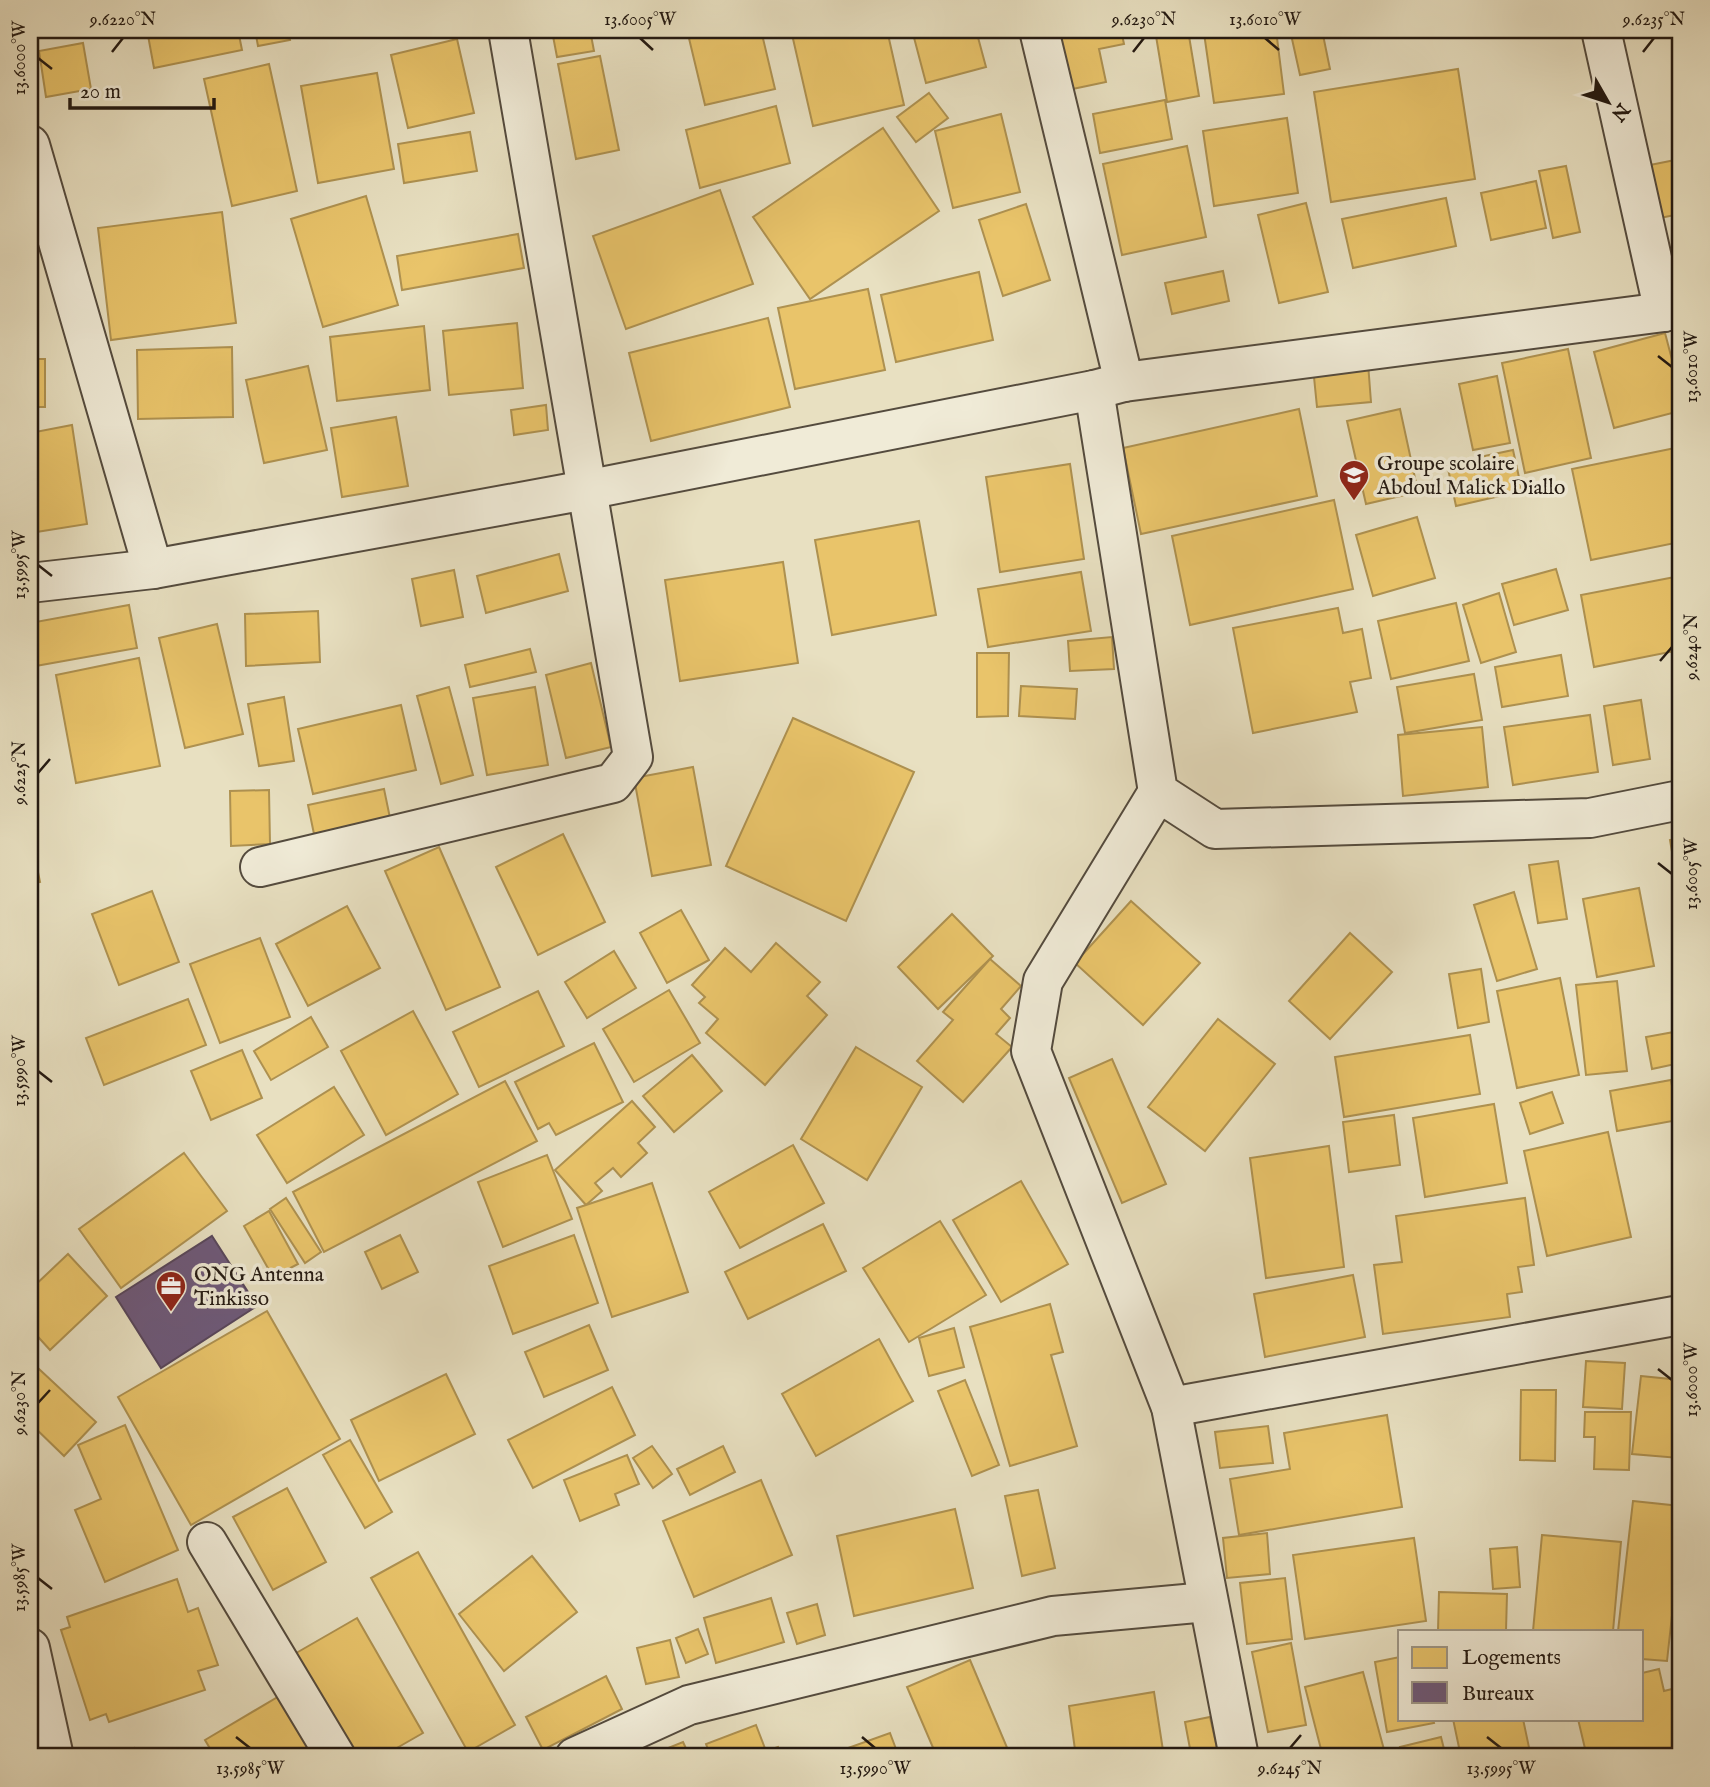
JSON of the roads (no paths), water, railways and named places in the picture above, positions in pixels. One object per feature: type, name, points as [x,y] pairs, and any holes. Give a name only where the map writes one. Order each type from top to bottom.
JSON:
[{"type":"street","points":[[260,867],[613,783],[634,757],[508,30]]},
{"type":"street","points":[[1039,30],[1109,386],[1158,792],[1043,981],[1031,1051],[1171,1406],[1239,1757]]},
{"type":"street","points":[[30,583],[153,569],[586,489],[1109,386],[1672,310],[1601,30]]},
{"type":"street","points":[[30,145],[153,569]]},
{"type":"street","points":[[1158,792],[1215,829],[1590,818],[1680,800]]},
{"type":"street","points":[[1171,1406],[1680,1315]]},
{"type":"street","points":[[207,1542],[336,1757]]},
{"type":"street","points":[[575,1757],[689,1705],[1053,1616],[1207,1602]]},
{"type":"street","points":[[30,1648],[54,1757]]},
{"type":"place","name":"Groupe scolaire Abdoul Malick Diallo","points":[[1354,502]]},
{"type":"place","name":"ONG Antenna Tinkisso","points":[[171,1313]]}]
